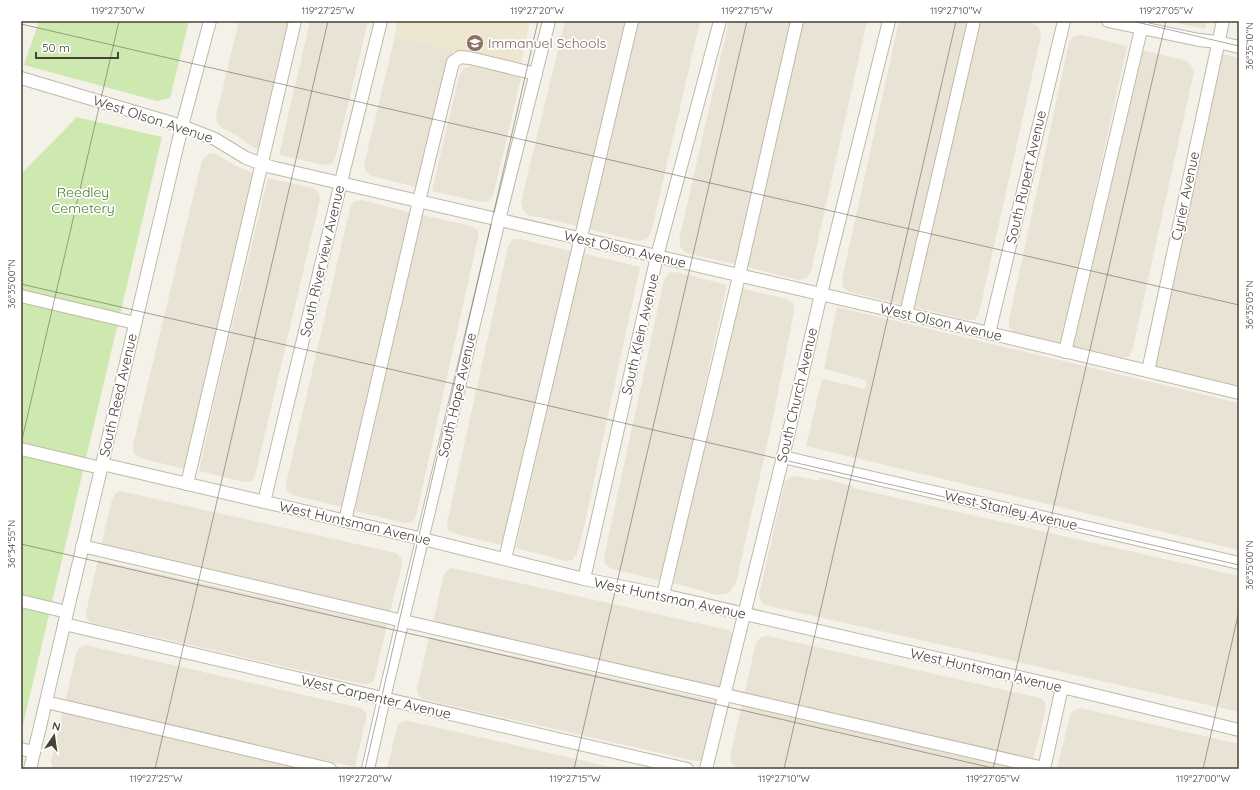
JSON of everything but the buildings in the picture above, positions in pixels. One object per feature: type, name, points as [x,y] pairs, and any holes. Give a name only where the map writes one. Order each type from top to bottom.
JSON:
[{"type":"street","name":"South Reed Avenue","points":[[30,769],[182,126],[210,21]]},
{"type":"street","points":[[187,484],[295,21]]},
{"type":"street","name":"South Riverview Avenue","points":[[264,502],[381,21]]},
{"type":"street","name":"South Hope Avenue","points":[[368,769],[499,220],[549,21]]},
{"type":"street","points":[[505,559],[632,21]]},
{"type":"street","name":"South Klein Avenue","points":[[584,579],[658,256],[720,21]]},
{"type":"street","points":[[663,595],[739,276],[797,21]]},
{"type":"street","name":"South Church Avenue","points":[[706,769],[889,21]]},
{"type":"street","points":[[906,314],[974,21]]},
{"type":"street","name":"South Rupert Avenue","points":[[989,333],[1064,21]]},
{"type":"street","points":[[1108,21],[1142,24],[1199,40],[1218,42],[1239,47]]},
{"type":"street","name":"Cyrier Avenue","points":[[1148,372],[1223,21]]},
{"type":"street","points":[[1065,352],[1142,24]]},
{"type":"street","points":[[345,521],[453,62],[460,57],[470,58],[536,74]]},
{"type":"street","name":"West Olson Avenue","points":[[21,78],[182,126],[215,139],[246,158],[271,167],[989,333],[1239,393]]},
{"type":"street","points":[[21,296],[135,323]]},
{"type":"street","name":"West Huntsman Avenue","points":[[21,449],[187,484],[423,539],[584,579],[663,595],[1062,687],[1239,730]]},
{"type":"street","name":"West Stanley Avenue","points":[[783,457],[1239,563]]},
{"type":"street","points":[[82,546],[1044,768],[1062,687]]},
{"type":"street","points":[[21,601],[67,612]]},
{"type":"street","name":"West Carpenter Avenue","points":[[64,624],[687,769]]},
{"type":"street","points":[[46,702],[330,769]]},
{"type":"street","points":[[21,749],[34,752]]},
{"type":"shaded area","points":[[239,21],[300,21],[261,151],[222,128],[217,123],[216,116]]},
{"type":"shaded area","points":[[310,21],[368,21],[335,159],[331,164],[324,165],[279,155]]},
{"type":"shaded area","name":"Immanuel Schools","points":[[397,21],[530,21],[521,65],[453,51],[395,36]]},
{"type":"shaded area","points":[[565,21],[627,21],[578,226],[528,215],[523,210],[521,202]]},
{"type":"shaded area","points":[[637,21],[700,21],[651,233],[646,239],[638,241],[588,229]]},
{"type":"shaded area","points":[[729,21],[793,21],[738,265],[687,253],[681,248],[679,240]]},
{"type":"shaded area","points":[[803,21],[867,21],[811,272],[806,278],[798,280],[748,267]]},
{"type":"shaded area","points":[[899,21],[967,21],[905,305],[849,292],[843,287],[842,279]]},
{"type":"shaded area","points":[[978,21],[1024,21],[1033,23],[1039,28],[1041,36],[979,313],[975,320],[967,320],[915,307]]},
{"type":"shaded area","points":[[1168,21],[1207,21],[1205,29]]},
{"type":"shaded area","points":[[1082,35],[1127,46],[1062,343],[1016,333],[1009,328],[1009,320],[1069,42],[1074,36]]},
{"type":"shaded area","points":[[395,36],[453,51],[421,188],[371,176],[366,172],[364,165]]},
{"type":"shaded area","points":[[1137,49],[1184,60],[1191,65],[1194,72],[1132,352],[1128,357],[1120,357],[1072,346]]},
{"type":"shaded area","points":[[1223,54],[1239,58],[1239,386],[1155,366]]},
{"type":"shaded area","points":[[472,66],[521,78],[493,196],[488,201],[481,202],[432,191],[459,76],[464,68]]},
{"type":"shaded area","points":[[209,153],[216,154],[236,166],[258,175],[189,470],[140,458],[134,453],[133,445],[202,160]]},
{"type":"shaded area","points":[[268,178],[313,188],[319,193],[320,200],[255,476],[252,481],[244,482],[199,471],[221,372]]},
{"type":"shaded area","points":[[362,200],[412,213],[345,508],[293,495],[287,491],[286,484],[350,208],[354,201]]},
{"type":"shaded area","points":[[422,215],[471,226],[478,231],[478,238],[416,516],[412,522],[405,523],[355,511]]},
{"type":"shaded area","points":[[513,239],[520,239],[571,251],[505,546],[456,534],[448,530],[447,523],[508,246]]},
{"type":"shaded area","points":[[582,253],[640,267],[584,527],[577,554],[572,560],[566,561],[516,548]]},
{"type":"shaded area","points":[[676,272],[727,285],[662,581],[612,569],[605,564],[604,557],[664,280],[669,273]]},
{"type":"shaded area","points":[[736,287],[787,299],[793,304],[794,311],[774,413],[736,583],[729,593],[718,595],[673,583]]},
{"type":"shaded area","points":[[837,307],[1239,403],[1239,550],[806,446],[822,379],[865,389],[866,380],[824,369]]},
{"type":"shaded area","points":[[796,476],[819,481],[820,478],[853,486],[853,488],[1239,576],[1239,712],[765,605],[760,600],[759,595],[785,482],[791,477]]},
{"type":"shaded area","points":[[120,491],[396,553],[401,558],[402,564],[389,616],[100,550],[112,499],[116,493]]},
{"type":"shaded area","points":[[98,560],[387,625],[374,680],[366,685],[90,622],[86,617],[86,613]]},
{"type":"shaded area","points":[[452,568],[728,630],[731,632],[733,638],[721,692],[432,627],[444,574]]},
{"type":"shaded area","points":[[768,636],[1040,698],[1045,702],[1046,709],[1033,760],[744,695],[756,642],[762,637]]},
{"type":"shaded area","points":[[429,637],[719,702],[704,759],[701,761],[695,761],[422,699],[418,694],[417,689]]},
{"type":"shaded area","points":[[85,645],[361,708],[366,713],[366,719],[355,767],[65,702],[77,651]]},
{"type":"shaded area","points":[[742,704],[1027,769],[737,768],[732,764],[730,757]]},
{"type":"shaded area","points":[[1080,708],[1239,744],[1239,769],[1057,769],[1070,716],[1073,711]]},
{"type":"shaded area","points":[[63,712],[316,769],[53,769],[51,762]]},
{"type":"shaded area","points":[[404,721],[620,769],[387,769],[397,727]]},
{"type":"green space","points":[[39,21],[189,21],[170,98],[157,101],[24,65]]},
{"type":"green space","name":"Reedley Cemetery","points":[[77,117],[162,137],[21,733],[21,174]]},
{"type":"place","name":"Immanuel Schools","points":[[475,43]]}]
